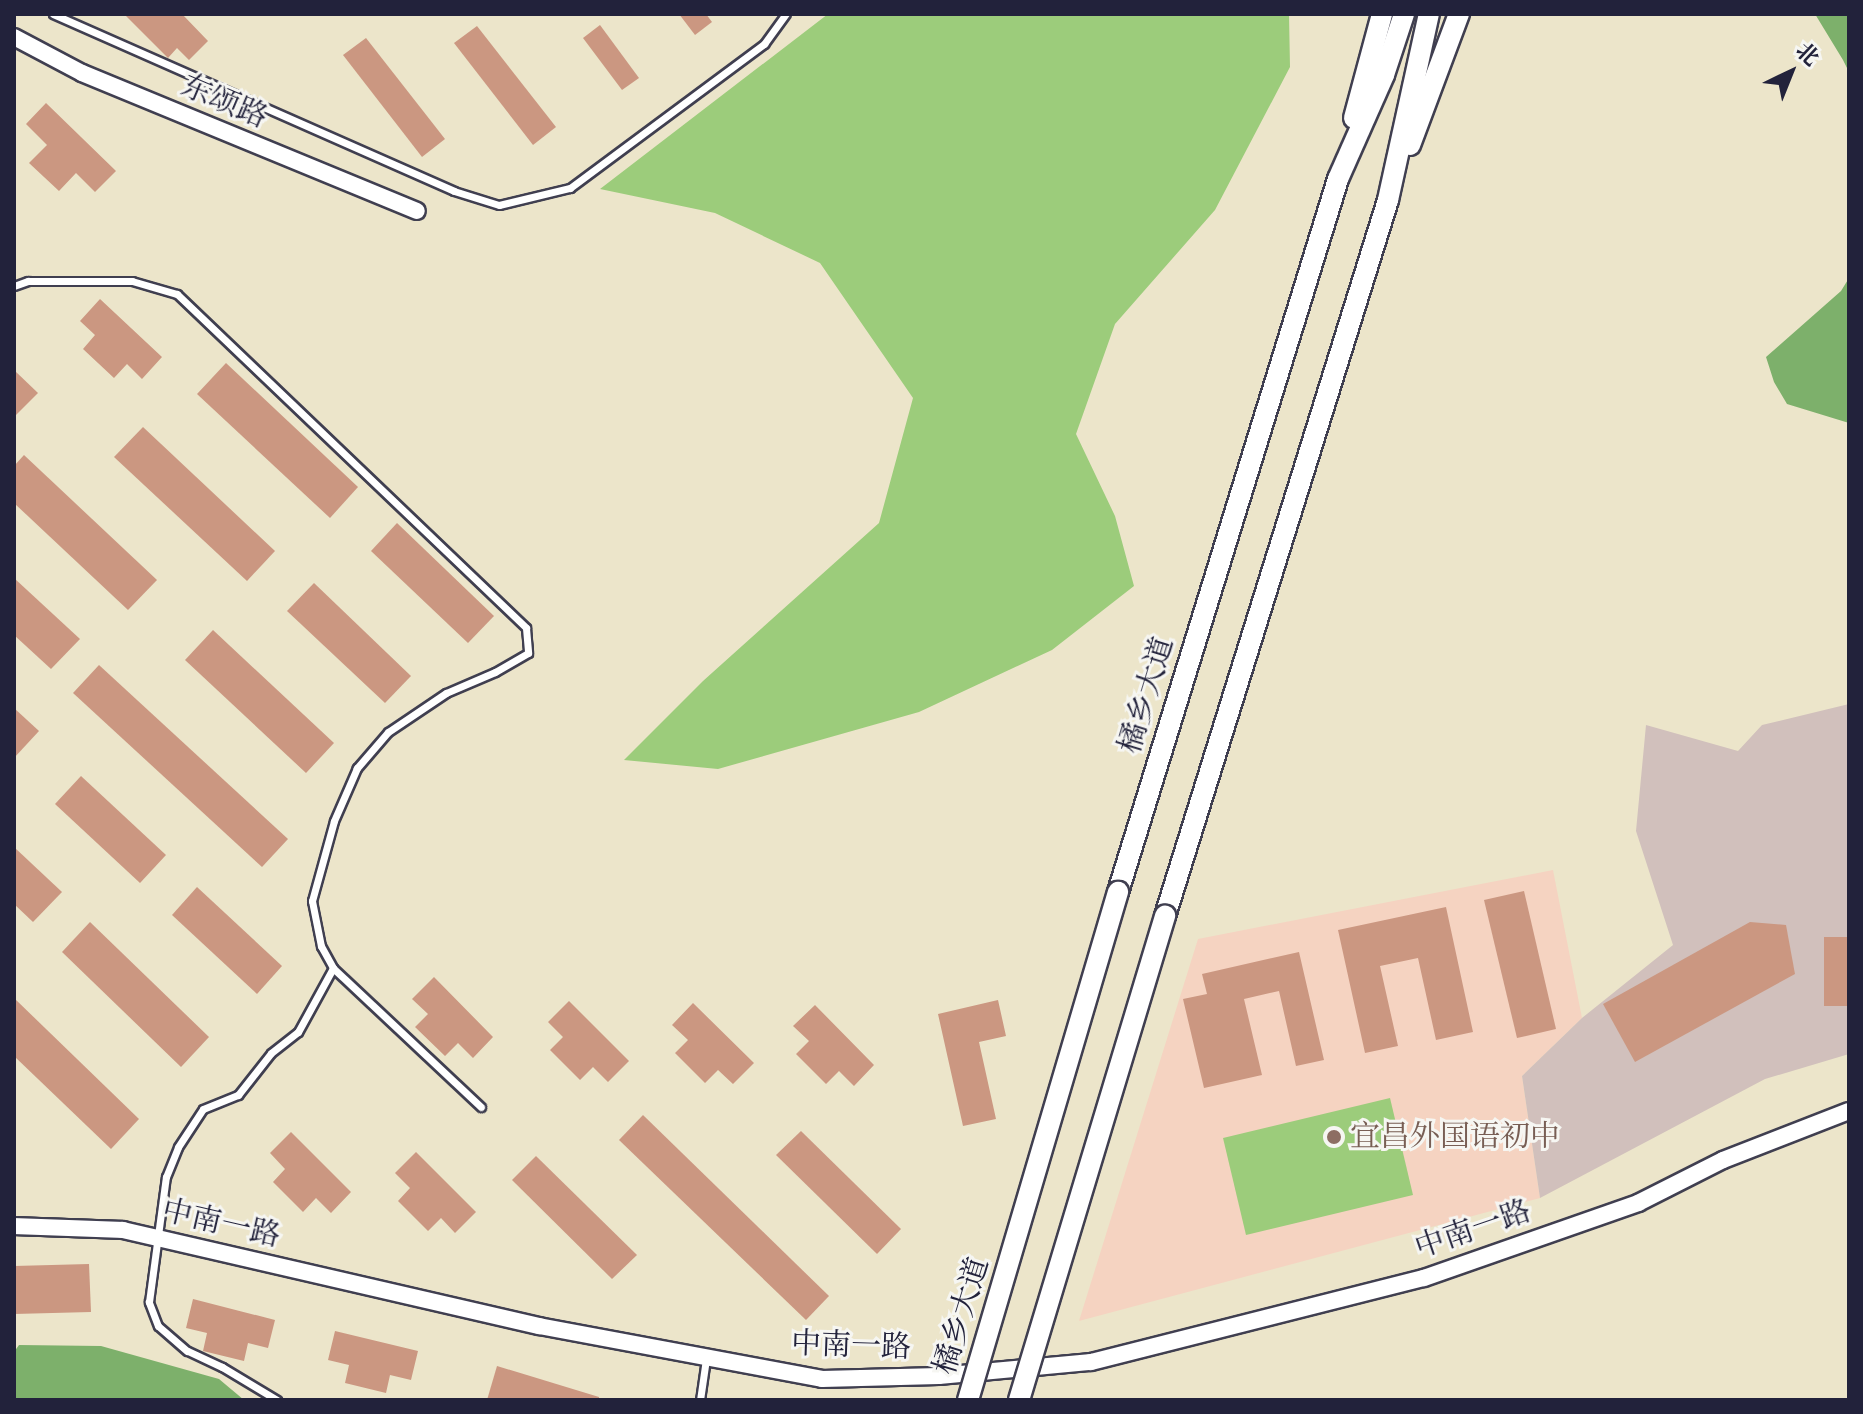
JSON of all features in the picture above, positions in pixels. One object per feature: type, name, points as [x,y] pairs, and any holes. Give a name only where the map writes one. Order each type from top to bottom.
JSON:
[{"type":"main road","points":[[1338,179],[1382,14]]},
{"type":"main road","name":"橘乡大道","points":[[968,1400],[1118,892],[1338,179],[1384,75],[1404,14]]},
{"type":"main road","points":[[1388,200],[1429,14]]},
{"type":"main road","points":[[1019,1400],[1165,916],[1388,200],[1459,14]]},
{"type":"street","name":"东颂路","points":[[14,37],[82,73],[417,211]]},
{"type":"street","name":"中南一路","points":[[14,1226],[123,1230],[539,1326],[822,1379],[939,1376],[1091,1362],[1424,1278],[1638,1203],[1723,1160],[1849,1111]]},
{"type":"lane","points":[[53,14],[454,191],[499,205],[570,188],[764,44],[786,14]]},
{"type":"lane","points":[[14,286],[28,281],[132,281],[177,294],[526,628],[528,653],[495,672],[446,693],[388,732],[357,768],[334,821],[312,901],[321,946],[333,968],[481,1107]]},
{"type":"lane","points":[[277,1400],[187,1351],[158,1326],[149,1302],[166,1177],[178,1147],[203,1109],[238,1095],[271,1053],[298,1032],[333,968]]},
{"type":"lane","points":[[700,1400],[706,1359]]},
{"type":"shaded area","points":[[1849,704],[1849,1054],[1765,1079],[1540,1198],[1522,1076],[1582,1018],[1673,945],[1636,831],[1646,725],[1738,751],[1762,725]]},
{"type":"shaded area","name":"宜昌外国语初中","points":[[1553,870],[1582,1018],[1522,1076],[1540,1198],[1079,1321],[1198,939]]},
{"type":"green space","points":[[828,14],[1289,14],[1290,67],[1215,210],[1115,324],[1076,434],[1115,516],[1134,586],[1052,650],[919,712],[718,769],[624,760],[703,681],[879,523],[913,398],[820,263],[715,213],[600,189]]},
{"type":"green space","points":[[1815,14],[1849,14],[1849,72],[1843,60]]},
{"type":"green space","points":[[1849,278],[1849,423],[1787,404],[1774,382],[1766,357],[1841,291]]},
{"type":"green space","points":[[1390,1098],[1413,1195],[1246,1235],[1223,1138]]},
{"type":"green space","points":[[19,1345],[101,1346],[219,1379],[244,1400],[14,1400],[14,1352]]},
{"type":"building","points":[[124,14],[182,14],[208,41],[189,60],[177,48],[168,58]]},
{"type":"building","points":[[679,14],[706,14],[712,22],[695,35]]},
{"type":"building","points":[[600,25],[639,78],[622,90],[583,38]]},
{"type":"building","points":[[477,26],[556,127],[533,145],[454,43]]},
{"type":"building","points":[[366,38],[445,139],[422,157],[343,55]]},
{"type":"building","points":[[46,103],[116,171],[95,192],[76,173],[59,191],[29,163],[47,145],[26,124]]},
{"type":"building","points":[[100,299],[162,357],[142,379],[127,364],[114,378],[83,349],[95,335],[80,321]]},
{"type":"building","points":[[226,363],[358,487],[330,518],[197,394]]},
{"type":"building","points":[[14,370],[38,393],[14,417]]},
{"type":"building","points":[[143,427],[275,551],[247,581],[114,457]]},
{"type":"building","points":[[24,455],[157,580],[128,610],[14,503],[14,466]]},
{"type":"building","points":[[397,523],[494,616],[468,643],[371,551]]},
{"type":"building","points":[[14,578],[80,639],[51,669],[14,635]]},
{"type":"building","points":[[314,583],[411,676],[385,703],[287,611]]},
{"type":"building","points":[[213,630],[334,743],[306,773],[185,660]]},
{"type":"building","points":[[99,665],[288,839],[262,867],[73,693]]},
{"type":"building","points":[[14,708],[39,731],[14,758]]},
{"type":"building","points":[[81,776],[166,855],[140,883],[55,804]]},
{"type":"building","points":[[14,847],[62,892],[33,922],[14,904]]},
{"type":"building","points":[[197,887],[282,966],[257,994],[172,915]]},
{"type":"building","points":[[1524,891],[1556,1029],[1517,1038],[1484,900]]},
{"type":"building","points":[[1446,907],[1473,1032],[1436,1040],[1418,958],[1380,966],[1398,1046],[1365,1053],[1338,930]]},
{"type":"building","points":[[90,922],[209,1037],[181,1067],[62,952]]},
{"type":"building","points":[[1750,922],[1786,925],[1795,974],[1635,1062],[1603,1004]]},
{"type":"building","points":[[1824,937],[1849,937],[1849,1006],[1824,1006]]},
{"type":"building","points":[[1299,952],[1324,1060],[1296,1066],[1279,991],[1244,999],[1262,1075],[1204,1088],[1183,999],[1207,994],[1202,974]]},
{"type":"building","points":[[434,977],[493,1037],[473,1058],[458,1043],[445,1056],[415,1027],[428,1014],[412,999]]},
{"type":"building","points":[[14,998],[139,1119],[111,1149],[14,1056]]},
{"type":"building","points":[[998,1000],[1006,1036],[979,1042],[996,1119],[963,1126],[938,1014]]},
{"type":"building","points":[[569,1001],[629,1061],[608,1082],[593,1067],[580,1080],[550,1050],[563,1037],[548,1022]]},
{"type":"building","points":[[693,1003],[754,1063],[733,1084],[718,1070],[705,1083],[675,1053],[688,1040],[672,1025]]},
{"type":"building","points":[[815,1005],[874,1065],[854,1086],[839,1071],[826,1084],[796,1054],[809,1041],[793,1026]]},
{"type":"building","points":[[643,1115],[829,1296],[806,1320],[619,1140]]},
{"type":"building","points":[[801,1131],[901,1229],[877,1254],[776,1155]]},
{"type":"building","points":[[291,1132],[351,1192],[331,1213],[316,1198],[303,1212],[273,1182],[285,1169],[270,1153]]},
{"type":"building","points":[[416,1152],[476,1212],[455,1233],[441,1218],[428,1231],[398,1201],[410,1188],[395,1173]]},
{"type":"building","points":[[536,1156],[637,1255],[612,1279],[512,1180]]},
{"type":"building","points":[[89,1264],[91,1312],[14,1314],[14,1266]]},
{"type":"building","points":[[193,1299],[275,1320],[268,1348],[248,1343],[244,1361],[203,1351],[207,1333],[186,1328]]},
{"type":"building","points":[[335,1331],[418,1351],[411,1380],[390,1375],[386,1393],[345,1383],[349,1365],[328,1360]]},
{"type":"building","points":[[497,1366],[599,1397],[599,1400],[487,1400]]},
{"type":"place","name":"宜昌外国语初中","points":[[1334,1137]]}]
